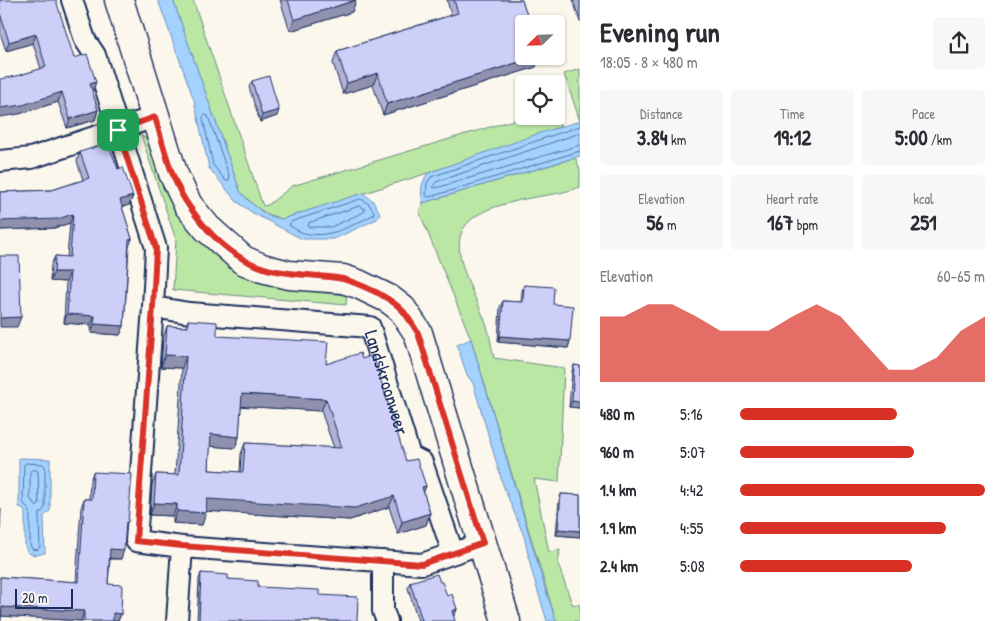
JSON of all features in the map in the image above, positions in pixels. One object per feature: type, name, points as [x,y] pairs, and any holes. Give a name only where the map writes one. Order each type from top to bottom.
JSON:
[{"type":"street","points":[[72,0],[85,40],[95,55],[156,248],[136,541],[422,564],[483,543]]},
{"type":"street","points":[[120,0],[173,173],[188,205],[207,228],[243,260],[262,268],[289,275],[343,279],[389,299],[402,309],[418,333],[506,621]]},
{"type":"street","points":[[0,161],[31,158],[155,117]]},
{"type":"street","name":"Landskroonweer","points":[[153,307],[189,313],[370,327],[410,456],[422,462],[453,553]]},
{"type":"street","points":[[176,621],[182,546]]},
{"type":"street","points":[[383,561],[383,611],[387,621]]},
{"type":"green space","points":[[173,0],[193,0],[263,206],[268,205],[292,186],[515,120],[515,125],[559,125],[560,127],[428,173],[282,219],[269,215],[259,209],[240,191]]},
{"type":"green space","points":[[580,69],[580,121],[565,75]]},
{"type":"green space","points":[[141,135],[151,142],[172,203],[189,229],[202,241],[245,275],[282,288],[347,295],[346,305],[173,290],[176,240]]},
{"type":"green space","points":[[576,159],[580,170],[580,187],[494,207],[481,213],[466,225],[461,235],[459,246],[465,272],[487,326],[494,358],[564,368],[559,482],[534,479],[549,552],[560,550],[558,564],[572,604],[580,605],[580,621],[556,621],[471,339],[419,211],[423,203]]},
{"type":"water","points":[[158,0],[173,0],[240,191],[249,201],[266,215],[282,219],[363,193],[373,201],[380,213],[377,219],[334,239],[302,239],[253,213],[236,201],[209,168],[194,100]]},
{"type":"water","points":[[580,121],[580,156],[423,203],[422,187],[428,173],[540,133]]},
{"type":"water","points":[[471,339],[556,621],[547,621],[532,572],[524,536],[503,485],[473,383],[467,375],[457,345]]},
{"type":"water","points":[[19,458],[50,459],[50,511],[44,516],[45,553],[36,555],[28,553],[25,546],[25,513],[23,508],[19,507]]},
{"type":"building","points":[[0,0],[56,0],[74,58],[87,54],[96,82],[90,84],[98,110],[70,119],[62,92],[23,105],[0,108],[0,79],[46,67],[36,34],[9,42],[0,13]]},
{"type":"building","points":[[288,0],[356,0],[294,20]]},
{"type":"building","points":[[454,0],[522,0],[527,15],[515,15],[515,63],[387,104],[378,73],[347,83],[337,51],[458,13]]},
{"type":"building","points":[[269,76],[279,110],[262,115],[252,81]]},
{"type":"building","points":[[108,143],[118,169],[123,167],[133,196],[120,200],[132,239],[129,240],[124,326],[94,324],[95,316],[67,314],[70,272],[54,272],[55,256],[70,257],[73,214],[58,219],[0,221],[0,192],[52,190],[89,178],[80,152]]},
{"type":"building","points":[[0,256],[19,256],[21,317],[0,318]]},
{"type":"building","points":[[524,285],[554,287],[553,304],[573,306],[570,341],[500,336],[503,301],[523,302]]},
{"type":"building","points":[[188,320],[217,322],[217,336],[328,342],[326,364],[360,353],[362,359],[373,355],[406,461],[417,459],[426,486],[422,487],[430,513],[402,522],[394,496],[355,508],[207,499],[206,513],[177,511],[177,504],[154,503],[156,474],[179,475],[186,356],[165,355],[167,326],[188,327]],"holes":[[[242,394],[326,399],[342,448],[245,443],[243,472],[209,470],[211,434],[239,437]]]},
{"type":"building","points":[[574,365],[580,366],[580,402],[572,401]]},
{"type":"building","points":[[93,472],[132,474],[124,550],[110,549],[108,584],[122,585],[121,614],[113,613],[113,621],[84,621],[84,611],[2,607],[0,621],[0,577],[79,582],[84,499],[92,499]]},
{"type":"building","points":[[561,494],[580,495],[580,531],[558,529]]},
{"type":"building","points":[[201,573],[228,575],[228,579],[258,581],[258,587],[319,590],[319,595],[358,597],[357,621],[199,621]]},
{"type":"building","points":[[437,574],[447,596],[452,594],[457,609],[452,611],[455,621],[418,621],[422,620],[410,582]]},
{"type":"route","points":[[155,117],[173,173],[188,205],[207,228],[243,260],[262,268],[289,275],[343,279],[389,299],[402,309],[418,333],[483,543],[422,564],[136,541],[156,248],[118,130],[155,117]]}]
